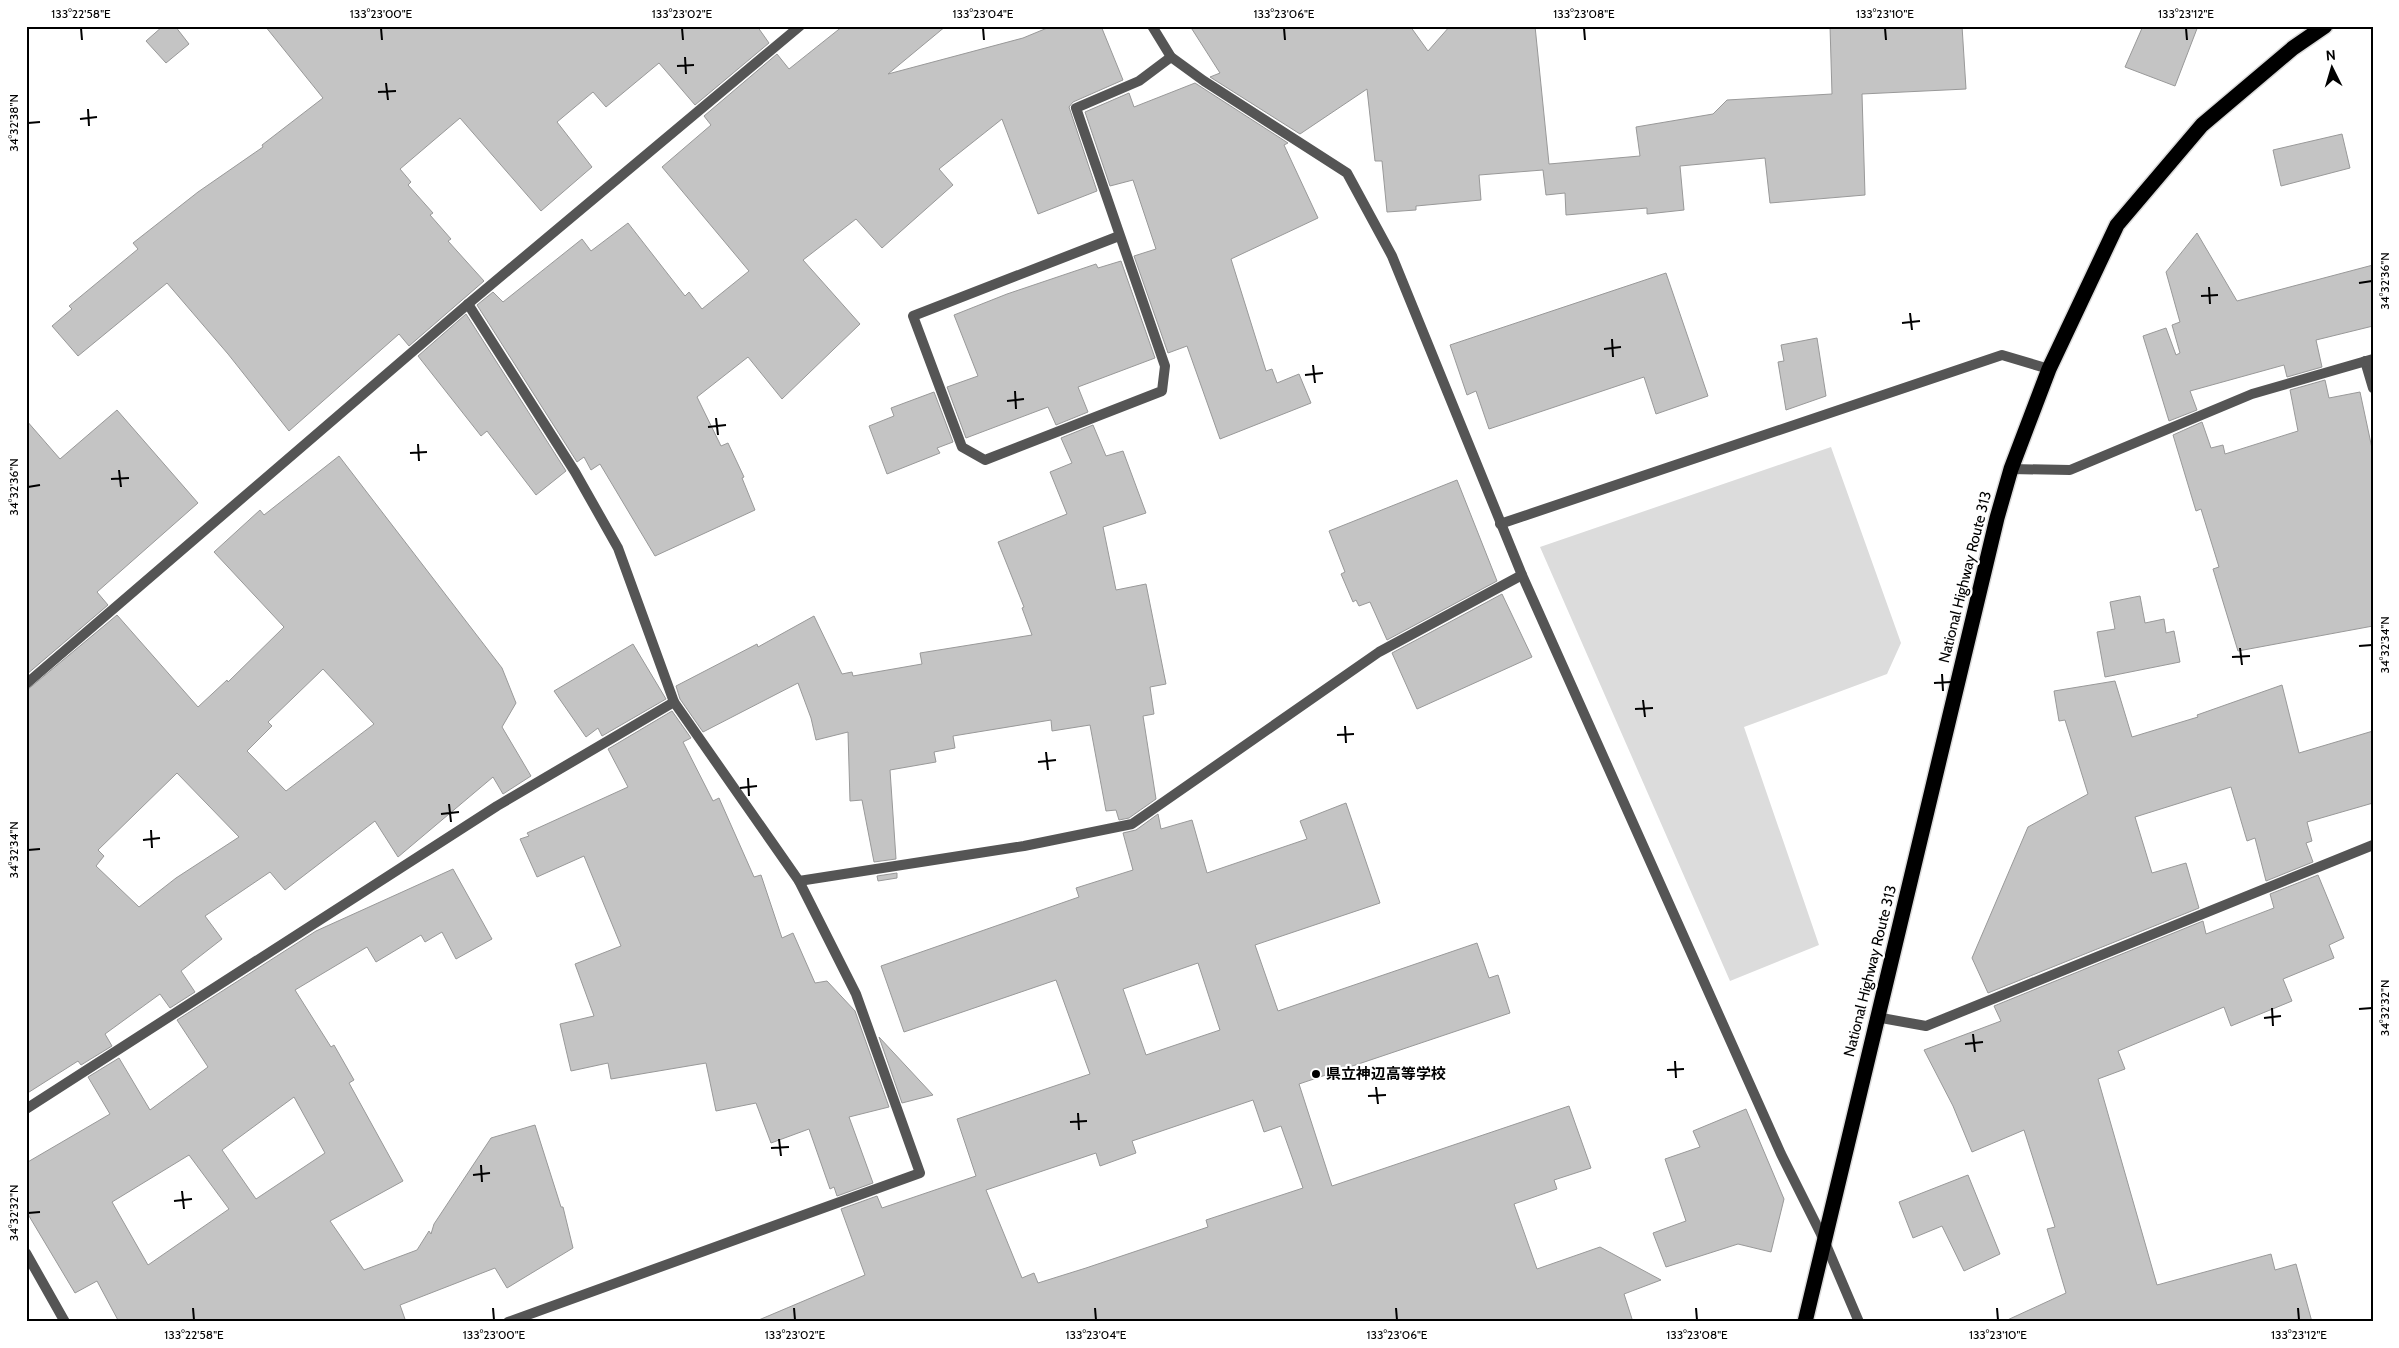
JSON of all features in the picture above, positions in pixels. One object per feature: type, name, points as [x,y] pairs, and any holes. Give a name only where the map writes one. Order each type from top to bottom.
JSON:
[{"type":"highway","name":"National Highway Route 313","points":[[1805,1322],[1876,1017],[2011,469],[2049,369],[2117,225],[2202,125],[2293,48],[2325,26]]},
{"type":"street","points":[[26,684],[468,304],[800,26]]},
{"type":"street","points":[[1152,26],[1171,57],[1204,81],[1347,173],[1392,256],[1522,575],[1780,1154],[1824,1240],[1859,1322]]},
{"type":"street","points":[[1119,236],[912,316],[962,448],[985,460],[1162,391],[1165,366],[1076,108],[1139,81],[1171,57]]},
{"type":"street","points":[[468,304],[575,472],[618,548],[674,702],[799,880],[856,994],[920,1174],[508,1322]]},
{"type":"street","points":[[1500,524],[2002,355],[2049,369]]},
{"type":"street","points":[[2011,469],[2070,470],[2252,394],[2369,360],[2373,388]]},
{"type":"street","points":[[799,880],[1024,846],[1132,824],[1379,652],[1522,575]]},
{"type":"street","points":[[26,1109],[497,806],[674,702]]},
{"type":"street","points":[[1876,1017],[1926,1026],[2373,844]]},
{"type":"street","points":[[26,1253],[65,1322]]},
{"type":"shaded area","points":[[1831,447],[1901,643],[1887,674],[1744,727],[1819,945],[1730,981],[1540,547]]},
{"type":"building","points":[[163,26],[175,26],[189,44],[166,63],[146,41]]},
{"type":"building","points":[[265,26],[757,26],[769,43],[695,105],[659,63],[606,107],[593,92],[557,122],[592,167],[541,211],[460,118],[400,169],[411,182],[408,185],[433,213],[430,215],[451,239],[448,241],[484,281],[409,346],[399,334],[289,431],[228,354],[167,283],[78,356],[52,326],[72,309],[69,306],[138,249],[133,243],[198,192],[263,147],[262,145],[323,98]]},
{"type":"building","points":[[843,26],[946,26],[888,74],[1023,38],[1052,26],[1101,26],[1123,80],[1073,102],[1069,107],[1097,191],[1038,214],[1002,119],[939,169],[953,185],[882,248],[856,219],[803,260],[860,324],[782,399],[748,357],[697,397],[721,446],[728,443],[744,477],[742,478],[755,510],[655,556],[600,464],[591,470],[584,457],[577,462],[477,305],[493,292],[503,302],[582,239],[591,251],[628,223],[685,296],[689,292],[702,309],[749,271],[662,167],[711,125],[704,116],[777,54],[789,69]]},
{"type":"building","points":[[1190,26],[1410,26],[1428,51],[1450,26],[1535,26],[1549,164],[1640,156],[1636,127],[1713,114],[1727,100],[1832,94],[1830,26],[1962,26],[1966,89],[1862,94],[1865,195],[1770,203],[1765,158],[1680,166],[1684,210],[1647,214],[1647,208],[1566,215],[1565,193],[1546,195],[1543,170],[1479,175],[1481,200],[1416,206],[1416,210],[1387,212],[1382,161],[1375,161],[1367,89],[1300,134],[1210,77],[1220,73]]},
{"type":"building","points":[[2143,26],[2198,26],[2175,86],[2125,67]]},
{"type":"building","points":[[1195,83],[1288,143],[1284,145],[1318,218],[1231,259],[1266,371],[1272,369],[1277,383],[1299,374],[1311,403],[1220,439],[1187,346],[1168,353],[1134,256],[1156,249],[1133,180],[1110,186],[1085,112],[1129,93],[1134,107]]},
{"type":"building","points":[[2342,134],[2350,168],[2281,186],[2273,150]]},
{"type":"building","points":[[2197,233],[2237,301],[2373,265],[2373,326],[2316,340],[2322,367],[2287,377],[2284,365],[2190,391],[2197,410],[2169,421],[2143,336],[2166,328],[2176,355],[2180,353],[2172,325],[2180,322],[2166,272]]},
{"type":"building","points":[[1121,261],[1155,358],[1078,387],[1088,412],[1056,425],[1048,407],[966,438],[947,387],[978,376],[954,315],[1007,294],[1096,264],[1098,268]]},
{"type":"building","points":[[1666,273],[1708,396],[1656,414],[1644,377],[1489,429],[1476,391],[1467,395],[1450,345]]},
{"type":"building","points":[[466,314],[566,471],[536,495],[487,431],[481,436],[418,356]]},
{"type":"building","points":[[1817,338],[1826,396],[1786,410],[1778,362],[1784,361],[1781,345]]},
{"type":"building","points":[[2325,380],[2329,398],[2360,392],[2373,453],[2373,626],[2238,651],[2213,569],[2219,567],[2201,509],[2196,511],[2173,435],[2202,422],[2211,448],[2223,445],[2225,454],[2298,431],[2290,390]]},
{"type":"building","points":[[934,392],[953,442],[937,448],[940,453],[887,474],[869,426],[894,416],[891,408]]},
{"type":"building","points":[[117,410],[198,503],[97,592],[108,605],[26,675],[26,420],[60,459]]},
{"type":"building","points":[[1093,425],[1106,456],[1123,451],[1146,513],[1103,527],[1116,590],[1146,584],[1166,684],[1150,687],[1154,714],[1143,716],[1156,799],[1129,818],[1119,820],[1116,810],[1106,811],[1090,725],[1052,731],[1051,720],[953,736],[955,748],[934,752],[936,762],[890,770],[896,859],[874,862],[862,800],[850,801],[848,732],[816,740],[811,718],[798,683],[703,732],[680,699],[676,686],[757,644],[758,647],[814,616],[842,674],[852,672],[853,676],[922,664],[920,653],[1032,635],[1022,608],[1024,607],[998,542],[1067,514],[1050,472],[1072,463],[1061,438]]},
{"type":"building","points":[[339,456],[502,668],[516,703],[502,727],[531,776],[503,794],[493,777],[398,857],[375,821],[285,890],[270,872],[205,916],[222,939],[181,971],[195,992],[170,1008],[160,994],[105,1034],[112,1046],[81,1065],[78,1061],[26,1094],[26,691],[117,615],[198,707],[227,680],[228,682],[284,627],[214,552],[260,510],[264,515]],"holes":[[[323,669],[374,724],[286,791],[247,751],[272,726],[268,722]],[[177,773],[239,837],[176,878],[139,907],[96,866],[104,856],[98,850]]]},
{"type":"building","points":[[1457,480],[1497,581],[1387,640],[1370,602],[1359,606],[1356,600],[1353,602],[1341,574],[1345,572],[1329,531]]},
{"type":"building","points":[[1502,594],[1532,657],[1417,709],[1392,653]]},
{"type":"building","points":[[2140,596],[2145,623],[2164,619],[2166,633],[2174,631],[2180,662],[2105,677],[2097,632],[2115,629],[2110,602]]},
{"type":"building","points":[[633,644],[666,699],[602,736],[598,728],[586,737],[554,691]]},
{"type":"building","points":[[2115,681],[2132,737],[2198,717],[2197,715],[2282,685],[2299,753],[2373,731],[2373,803],[2307,822],[2312,841],[2306,843],[2313,862],[2266,881],[2255,838],[2247,841],[2231,787],[2135,817],[2152,873],[2186,863],[2199,908],[1988,993],[1972,958],[2028,827],[2088,794],[2065,720],[2059,721],[2054,691]]},
{"type":"building","points":[[672,711],[691,738],[683,742],[713,801],[719,798],[754,877],[761,875],[782,938],[793,933],[815,983],[827,981],[855,1011],[889,1107],[849,1117],[873,1183],[837,1196],[834,1187],[830,1189],[809,1129],[771,1143],[756,1103],[716,1111],[706,1063],[611,1079],[608,1063],[571,1071],[560,1024],[594,1016],[575,964],[621,946],[584,856],[537,877],[520,839],[529,836],[527,833],[628,787],[608,749]]},
{"type":"building","points":[[1346,803],[1380,903],[1255,945],[1278,1011],[1477,943],[1489,978],[1498,975],[1510,1013],[1299,1084],[1332,1186],[1569,1106],[1591,1168],[1554,1180],[1557,1189],[1514,1204],[1537,1269],[1600,1247],[1661,1280],[1624,1294],[1633,1322],[754,1322],[865,1275],[841,1209],[877,1196],[882,1208],[976,1176],[957,1119],[1090,1074],[1056,980],[904,1032],[881,966],[1079,897],[1076,888],[1133,870],[1123,833],[1136,830],[1158,814],[1161,829],[1192,820],[1207,873],[1307,839],[1300,821]],"holes":[[[1198,963],[1220,1030],[1146,1055],[1123,989]],[[1253,1100],[1264,1132],[1281,1126],[1303,1188],[1206,1220],[1208,1227],[1086,1268],[1038,1283],[1034,1273],[1022,1278],[986,1190],[1096,1153],[1100,1166],[1136,1153],[1132,1141]]]},
{"type":"building","points":[[453,869],[492,939],[456,959],[442,932],[425,942],[421,935],[376,962],[367,947],[295,990],[331,1047],[334,1045],[354,1080],[349,1083],[403,1181],[330,1221],[364,1270],[417,1250],[429,1231],[431,1234],[434,1224],[491,1138],[535,1125],[561,1207],[563,1207],[573,1248],[507,1288],[495,1268],[400,1305],[406,1322],[119,1322],[97,1281],[75,1293],[26,1211],[26,1163],[110,1114],[88,1077],[119,1058],[150,1110],[208,1067],[177,1020],[316,931]],"holes":[[[294,1097],[325,1153],[256,1199],[222,1150]],[[189,1155],[229,1209],[148,1265],[112,1202]]]},
{"type":"building","points":[[897,873],[897,878],[878,881],[877,876]]},
{"type":"building","points":[[2318,875],[2344,938],[2329,945],[2334,958],[2283,979],[2292,1001],[2231,1026],[2224,1007],[2118,1051],[2125,1069],[2098,1079],[2157,1285],[2271,1254],[2275,1270],[2296,1264],[2312,1322],[2003,1322],[2066,1293],[2047,1229],[2055,1227],[2024,1130],[1972,1152],[1953,1106],[1924,1050],[2001,1021],[1994,1006],[2203,921],[2206,934],[2274,908],[2270,894]]},
{"type":"building","points":[[879,1037],[933,1095],[902,1103]]},
{"type":"building","points":[[1746,1109],[1784,1199],[1771,1252],[1738,1244],[1666,1267],[1653,1233],[1686,1221],[1665,1159],[1700,1147],[1693,1131]]},
{"type":"building","points":[[1968,1175],[2000,1254],[1964,1271],[1942,1226],[1913,1238],[1899,1202]]},
{"type":"place","name":"県立神辺高等学校","points":[[1316,1074]]}]
